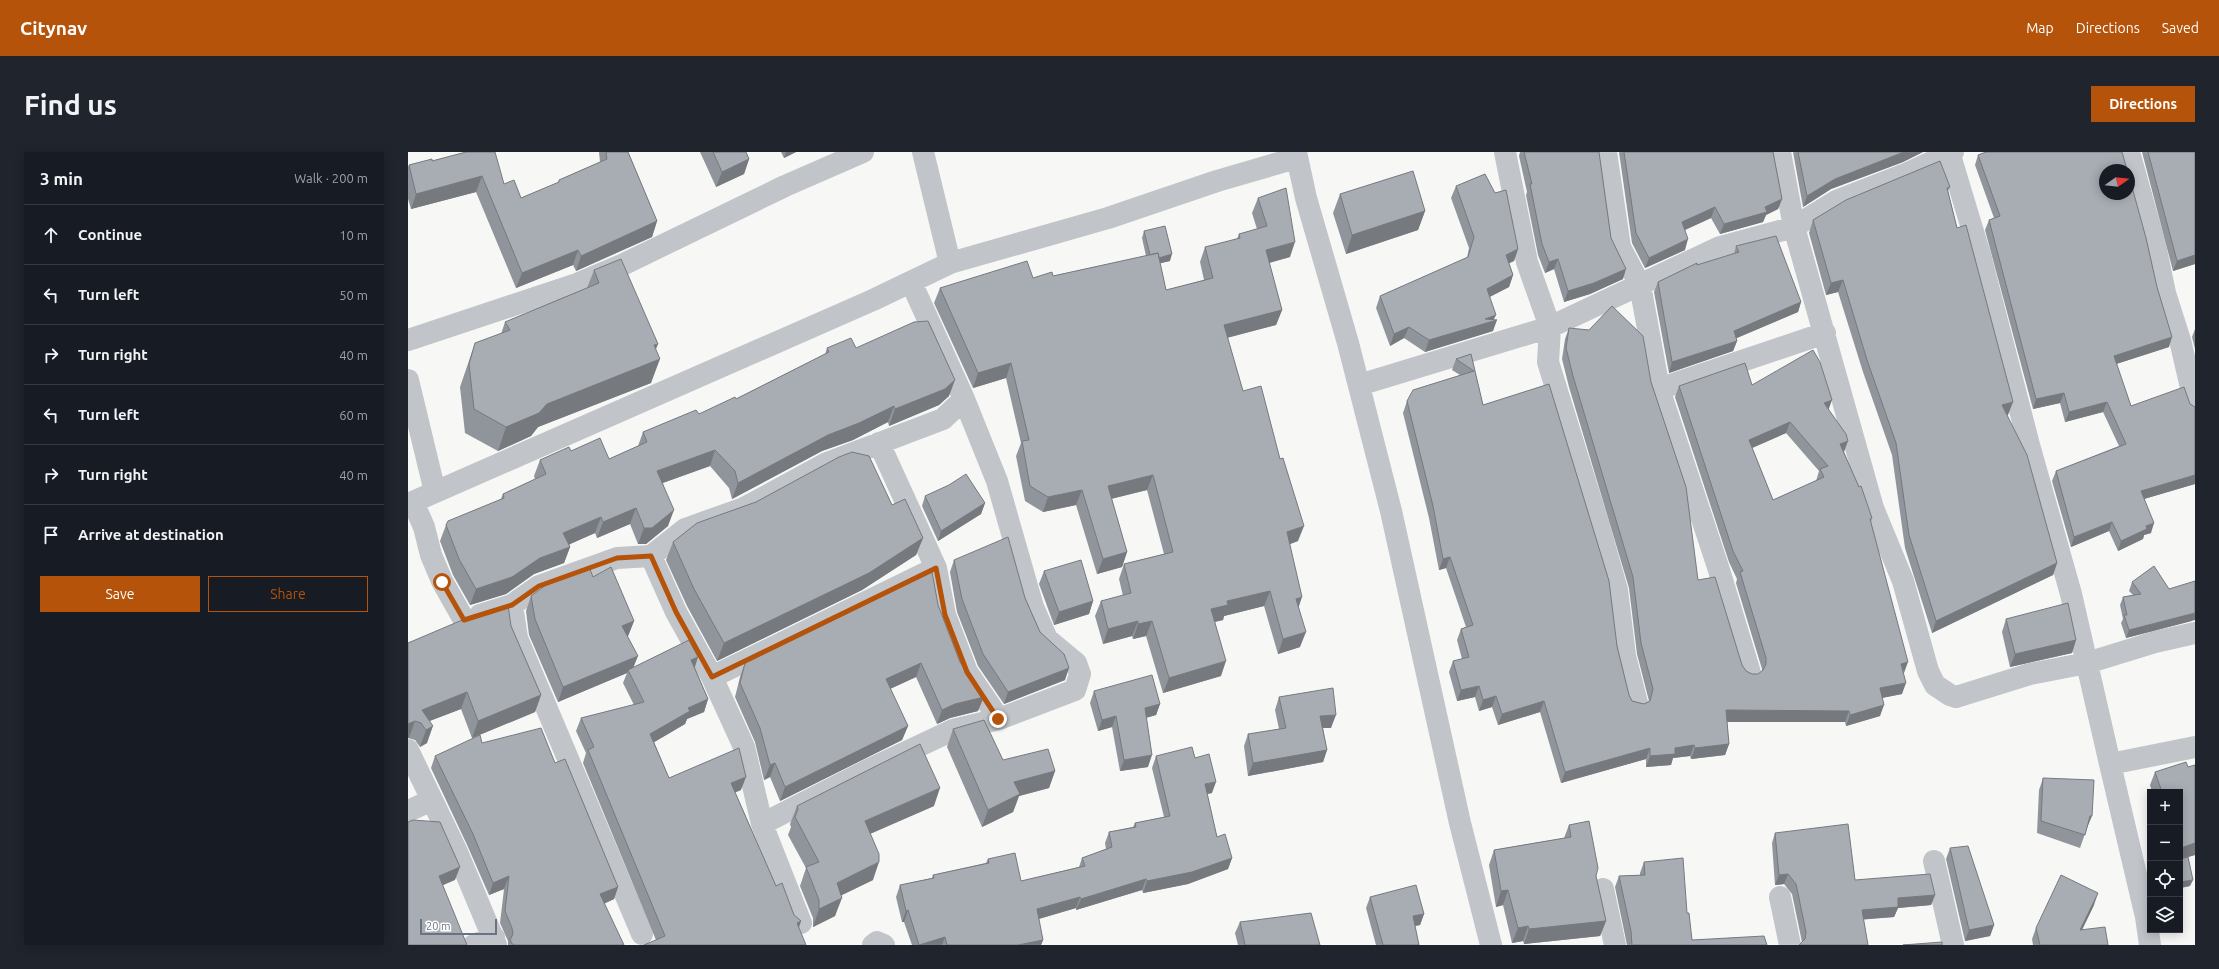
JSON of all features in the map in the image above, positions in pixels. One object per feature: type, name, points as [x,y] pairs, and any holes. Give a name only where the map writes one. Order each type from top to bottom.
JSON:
[{"type":"street","points":[[408,340],[577,284],[622,265],[785,186],[863,152]]},
{"type":"street","points":[[923,152],[950,263]]},
{"type":"street","points":[[1505,152],[1527,262],[1550,327],[1548,362],[1598,523],[1617,590],[1625,656],[1637,702]]},
{"type":"street","points":[[1606,152],[1620,246],[1640,285],[1658,389],[1719,570],[1750,673]]},
{"type":"street","points":[[1780,152],[1794,227],[1873,508],[1903,581],[1928,671],[1934,685],[1956,697],[2030,674],[2087,663],[2155,642],[2195,633]]},
{"type":"street","points":[[1359,386],[1550,327],[1720,247],[1794,227],[1836,202],[1908,174],[1950,152],[1980,255],[2031,453],[2071,594],[2146,917],[2150,945]]},
{"type":"street","points":[[2129,152],[2155,245],[2165,293],[2180,340],[2195,404]]},
{"type":"street","points":[[464,620],[442,582],[431,556],[424,527],[410,503],[911,282],[950,263],[1108,218],[1296,155],[1359,386],[1391,511],[1460,823],[1491,945]]},
{"type":"street","points":[[762,824],[866,771],[954,730],[998,719],[1075,690],[1080,674],[1076,663],[1047,639],[1032,607],[997,481],[964,399],[911,282]]},
{"type":"street","points":[[1658,389],[1825,333]]},
{"type":"street","points":[[408,380],[435,492]]},
{"type":"street","points":[[443,629],[464,620],[512,605],[539,586],[574,572],[617,558],[651,556],[685,529],[744,508],[827,463],[943,419],[964,399]]},
{"type":"street","points":[[879,443],[936,568],[945,615],[967,672],[998,719]]},
{"type":"street","points":[[651,556],[676,612],[712,677],[744,747],[762,824],[801,923]]},
{"type":"street","points":[[712,677],[936,568]]},
{"type":"street","points":[[512,605],[517,638],[642,934]]},
{"type":"street","points":[[2110,764],[2195,747]]},
{"type":"street","points":[[408,750],[495,941],[474,945]]},
{"type":"street","points":[[408,811],[432,800]]},
{"type":"street","points":[[1934,861],[1953,945]]},
{"type":"street","points":[[1603,889],[1615,945]]},
{"type":"street","points":[[1780,897],[1790,945]]},
{"type":"street","points":[[873,945],[877,942],[884,945]]},
{"type":"building","points":[[466,152],[495,152],[504,184],[514,180],[521,198],[607,159],[606,152],[628,152],[657,221],[581,256],[578,250],[522,273],[482,176],[416,194],[409,165],[432,159],[432,161]]},
{"type":"building","points":[[713,152],[746,152],[749,159],[722,172]]},
{"type":"building","points":[[1524,152],[1599,152],[1611,238],[1626,269],[1594,283],[1568,291],[1558,259],[1549,262],[1542,244],[1530,184],[1532,184]]},
{"type":"building","points":[[1624,152],[1773,152],[1782,199],[1765,207],[1767,212],[1724,224],[1715,207],[1682,222],[1688,239],[1649,258],[1636,233]]},
{"type":"building","points":[[1798,152],[1904,152],[1835,179],[1807,196]]},
{"type":"building","points":[[1986,152],[2122,152],[2125,164],[2099,164],[2099,200],[2135,200],[2135,198],[2157,287],[2172,337],[2114,356],[2131,406],[2184,387],[2190,404],[2195,407],[2195,475],[2141,491],[2154,523],[2146,526],[2147,529],[2121,541],[2112,522],[2074,537],[2056,471],[2126,444],[2107,402],[2069,412],[2064,393],[2036,399],[1989,220],[2000,216],[1978,155]]},
{"type":"building","points":[[2148,152],[2195,152],[2195,255],[2177,261]]},
{"type":"building","points":[[1940,161],[1950,187],[1947,188],[1957,228],[1966,225],[2013,402],[2002,405],[2027,455],[2057,563],[1936,621],[1909,535],[1896,443],[1867,360],[1843,280],[1831,283],[1813,220],[1846,200]]},
{"type":"building","points":[[1413,171],[1425,211],[1352,235],[1340,194]]},
{"type":"building","points":[[1485,174],[1495,193],[1506,190],[1518,249],[1506,255],[1513,275],[1487,289],[1496,315],[1485,319],[1497,320],[1429,340],[1409,327],[1394,334],[1380,296],[1468,257],[1474,237],[1456,186]]},
{"type":"building","points":[[1286,188],[1295,242],[1266,250],[1282,310],[1224,325],[1243,391],[1261,386],[1280,459],[1283,458],[1304,526],[1287,532],[1302,597],[1296,599],[1306,632],[1283,639],[1270,591],[1227,601],[1228,605],[1211,609],[1226,661],[1169,678],[1152,621],[1138,624],[1138,621],[1108,629],[1101,601],[1131,593],[1124,564],[1173,552],[1153,475],[1108,486],[1127,552],[1103,559],[1082,490],[1048,497],[1030,486],[1022,441],[1029,440],[1011,363],[978,373],[940,288],[1027,261],[1033,278],[1052,272],[1053,276],[1158,253],[1166,290],[1213,278],[1205,247],[1240,238],[1239,234],[1267,226],[1258,198]]},
{"type":"building","points":[[1165,226],[1172,254],[1159,258],[1158,253],[1150,255],[1144,231]]},
{"type":"building","points":[[1776,236],[1801,302],[1734,331],[1737,341],[1672,362],[1658,282],[1697,263],[1697,265],[1739,252],[1736,246]]},
{"type":"building","points":[[621,259],[658,344],[654,345],[660,359],[547,404],[539,413],[506,427],[474,409],[469,364],[475,343],[510,330],[505,322],[599,283],[594,270]]},
{"type":"building","points":[[1612,306],[1643,336],[1651,382],[1686,487],[1698,580],[1715,577],[1742,665],[1746,671],[1752,674],[1758,674],[1763,670],[1766,664],[1766,658],[1740,572],[1743,571],[1733,551],[1679,386],[1745,363],[1752,385],[1813,350],[1820,362],[1832,400],[1824,403],[1846,434],[1848,441],[1840,444],[1859,487],[1861,486],[1872,518],[1870,519],[1908,662],[1901,664],[1906,683],[1880,688],[1884,705],[1850,715],[1849,711],[1726,710],[1729,744],[1695,748],[1694,745],[1675,748],[1675,754],[1650,756],[1650,748],[1565,772],[1544,701],[1502,714],[1496,696],[1483,700],[1479,686],[1461,690],[1453,661],[1469,657],[1461,629],[1473,625],[1450,557],[1443,559],[1433,506],[1407,401],[1413,390],[1474,371],[1456,359],[1471,354],[1483,405],[1549,384],[1609,581],[1617,646],[1629,695],[1632,701],[1644,704],[1650,701],[1653,689],[1641,643],[1633,577],[1566,348],[1569,328],[1589,330]],"holes":[[[1790,422],[1828,466],[1820,469],[1824,477],[1773,500],[1749,440]]]},
{"type":"building","points":[[928,321],[955,380],[945,389],[895,409],[894,406],[859,423],[828,435],[738,483],[735,471],[715,450],[657,471],[674,510],[652,528],[644,528],[636,508],[603,522],[601,517],[563,533],[570,547],[540,558],[512,577],[476,589],[459,559],[446,525],[448,521],[504,498],[503,494],[546,474],[540,460],[569,447],[571,451],[600,438],[609,459],[647,442],[643,432],[696,410],[699,414],[735,397],[736,399],[829,352],[827,348],[851,338],[856,348],[914,322]]},
{"type":"building","points":[[852,452],[869,456],[892,505],[905,499],[923,538],[869,573],[724,643],[694,589],[673,542],[697,523],[756,502],[839,457]]},
{"type":"building","points":[[966,474],[985,503],[941,531],[925,496],[949,485]]},
{"type":"building","points":[[1008,537],[1025,598],[1040,632],[1064,654],[1069,668],[1008,692],[983,654],[962,599],[954,560]]},
{"type":"building","points":[[1081,560],[1093,601],[1059,612],[1044,571]]},
{"type":"building","points":[[2154,566],[2169,589],[2195,581],[2195,613],[2129,630],[2124,615],[2127,615],[2123,597],[2141,594],[2132,582]]},
{"type":"building","points":[[589,567],[593,577],[611,567],[634,621],[622,626],[638,656],[563,687],[535,619],[531,596],[550,582]]},
{"type":"building","points":[[932,572],[938,605],[960,662],[984,697],[955,704],[942,710],[921,663],[886,679],[908,726],[785,787],[775,763],[770,765],[760,728],[740,683],[745,663]]},
{"type":"building","points":[[2068,603],[2076,640],[2015,654],[2006,619]]},
{"type":"building","points":[[508,605],[511,626],[541,695],[478,721],[467,692],[422,710],[433,726],[426,730],[421,723],[415,721],[408,724],[408,643],[474,615]]},
{"type":"building","points":[[689,640],[698,657],[691,660],[708,699],[688,708],[690,711],[650,734],[669,778],[739,748],[746,777],[731,783],[776,886],[782,883],[794,915],[801,921],[797,923],[806,945],[644,945],[665,936],[588,750],[594,747],[581,718],[644,702],[628,670]]},
{"type":"building","points":[[1152,675],[1160,704],[1145,708],[1152,755],[1124,760],[1116,716],[1102,720],[1094,691]]},
{"type":"building","points":[[1333,688],[1336,715],[1320,716],[1327,750],[1253,763],[1248,734],[1286,728],[1279,697]]},
{"type":"building","points":[[984,720],[1003,760],[1048,749],[1055,771],[1014,782],[1020,794],[988,810],[953,729]]},
{"type":"building","points":[[541,728],[555,763],[565,759],[618,887],[600,894],[624,945],[513,945],[510,940],[513,934],[512,928],[505,911],[509,876],[493,883],[473,834],[435,756],[480,735],[482,743]]},
{"type":"building","points":[[920,744],[940,788],[865,821],[879,854],[879,862],[837,883],[842,898],[819,909],[819,900],[806,867],[819,862],[795,817],[798,809],[797,806]]},
{"type":"building","points":[[1192,747],[1195,758],[1209,754],[1216,782],[1205,784],[1217,837],[1225,834],[1232,858],[1192,872],[1147,881],[1146,879],[1081,899],[1080,897],[1037,909],[1043,940],[1018,945],[947,945],[945,937],[919,945],[908,910],[906,911],[900,885],[934,878],[933,875],[989,863],[988,859],[1015,853],[1021,881],[1085,866],[1082,858],[1112,847],[1109,832],[1136,827],[1135,823],[1170,816],[1156,756]]},
{"type":"building","points":[[2186,762],[2188,767],[2195,765],[2195,843],[2183,847],[2183,789],[2161,789],[2155,772]]},
{"type":"building","points":[[2043,778],[2094,780],[2092,816],[2090,816],[2085,835],[2041,821]]},
{"type":"building","points":[[413,820],[440,822],[460,867],[439,876],[467,945],[408,945],[408,822]]},
{"type":"building","points":[[1589,821],[1598,868],[1596,876],[1606,921],[1529,929],[1528,926],[1518,928],[1508,890],[1501,891],[1494,850],[1571,837],[1569,825]]},
{"type":"building","points":[[1848,824],[1855,880],[1930,874],[1935,895],[1898,898],[1898,907],[1862,910],[1868,945],[1799,945],[1805,939],[1806,932],[1796,884],[1788,874],[1779,875],[1775,833]]},
{"type":"building","points":[[1968,846],[1994,925],[1969,930],[1950,848]]},
{"type":"building","points":[[2188,857],[2193,880],[2183,882],[2183,858]]},
{"type":"building","points":[[1683,858],[1687,913],[1689,913],[1692,940],[1764,936],[1767,945],[1632,945],[1631,931],[1619,876],[1645,875],[1644,862]]},
{"type":"building","points":[[2061,875],[2098,893],[2080,930],[2105,927],[2108,945],[2040,945],[2036,928]]},
{"type":"building","points":[[1416,885],[1424,914],[1413,916],[1419,945],[1383,945],[1370,897]]},
{"type":"building","points":[[1311,913],[1320,945],[1245,945],[1240,922]]},
{"type":"building","points":[[1942,942],[1942,945],[1903,945]]},
{"type":"route","points":[[442,582],[464,620],[512,605],[539,586],[567,575],[617,558],[651,556],[676,612],[712,677],[936,568],[945,615],[967,672],[998,719]]}]
